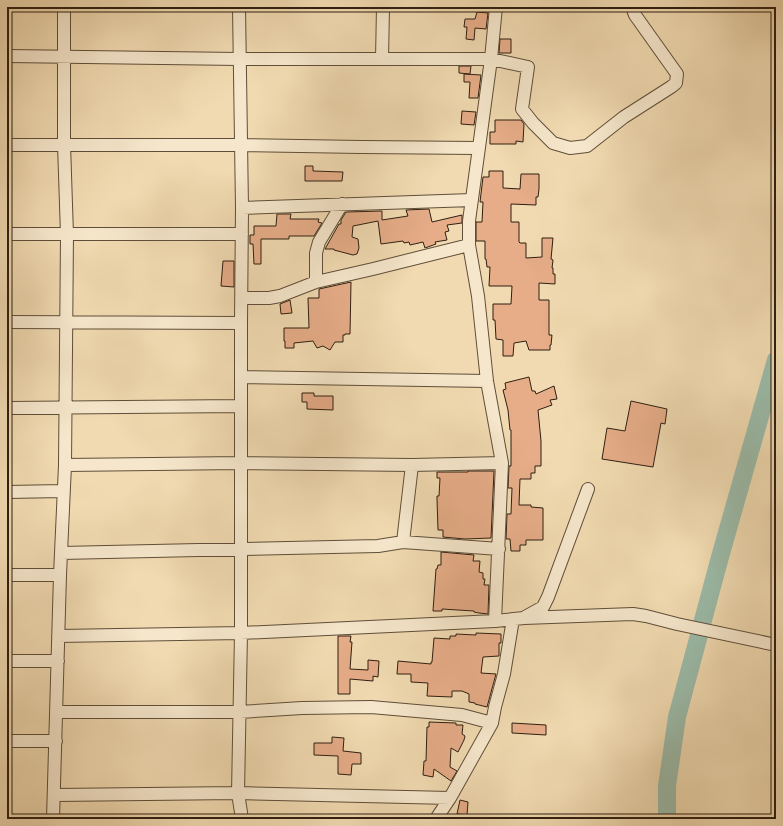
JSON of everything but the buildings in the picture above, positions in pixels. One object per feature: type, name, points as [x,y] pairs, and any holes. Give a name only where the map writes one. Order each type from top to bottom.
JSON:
[{"type":"street","points":[[53,819],[60,575],[65,465],[67,235],[64,144],[64,7]]},
{"type":"street","points":[[239,7],[242,234],[241,633],[238,793],[242,819]]},
{"type":"street","points":[[382,59],[383,7]]},
{"type":"street","points":[[495,620],[502,463],[487,381],[478,296],[469,245],[469,221],[491,59],[496,7]]},
{"type":"street","points":[[7,56],[240,59],[491,59],[528,67],[522,109],[533,123],[553,143],[570,148],[587,146],[624,117],[676,83],[677,74],[635,15],[632,7]]},
{"type":"street","points":[[7,145],[242,145],[479,148]]},
{"type":"street","points":[[242,208],[472,200]]},
{"type":"street","points":[[316,282],[316,253],[319,242],[342,204]]},
{"type":"street","points":[[7,234],[242,234]]},
{"type":"street","points":[[241,298],[269,298],[280,296],[316,282],[469,245]]},
{"type":"street","points":[[7,322],[241,323]]},
{"type":"street","points":[[241,377],[487,381]]},
{"type":"street","points":[[7,408],[241,406]]},
{"type":"street","points":[[65,465],[502,463]]},
{"type":"street","points":[[403,542],[412,464]]},
{"type":"street","points":[[519,618],[543,607],[588,489]]},
{"type":"street","points":[[7,492],[63,491]]},
{"type":"street","points":[[61,553],[378,546],[403,542],[499,548]]},
{"type":"street","points":[[7,575],[60,575]]},
{"type":"street","points":[[58,636],[241,633],[519,618],[632,614],[776,645]]},
{"type":"street","points":[[436,819],[450,798],[492,723],[519,618]]},
{"type":"street","points":[[7,661],[58,661]]},
{"type":"street","points":[[56,712],[240,712],[302,708],[371,708],[462,715],[492,723]]},
{"type":"street","points":[[7,741],[56,741]]},
{"type":"street","points":[[54,795],[238,793],[450,798]]},
{"type":"waterway","points":[[667,819],[667,786],[677,717],[720,557],[776,360]]}]
